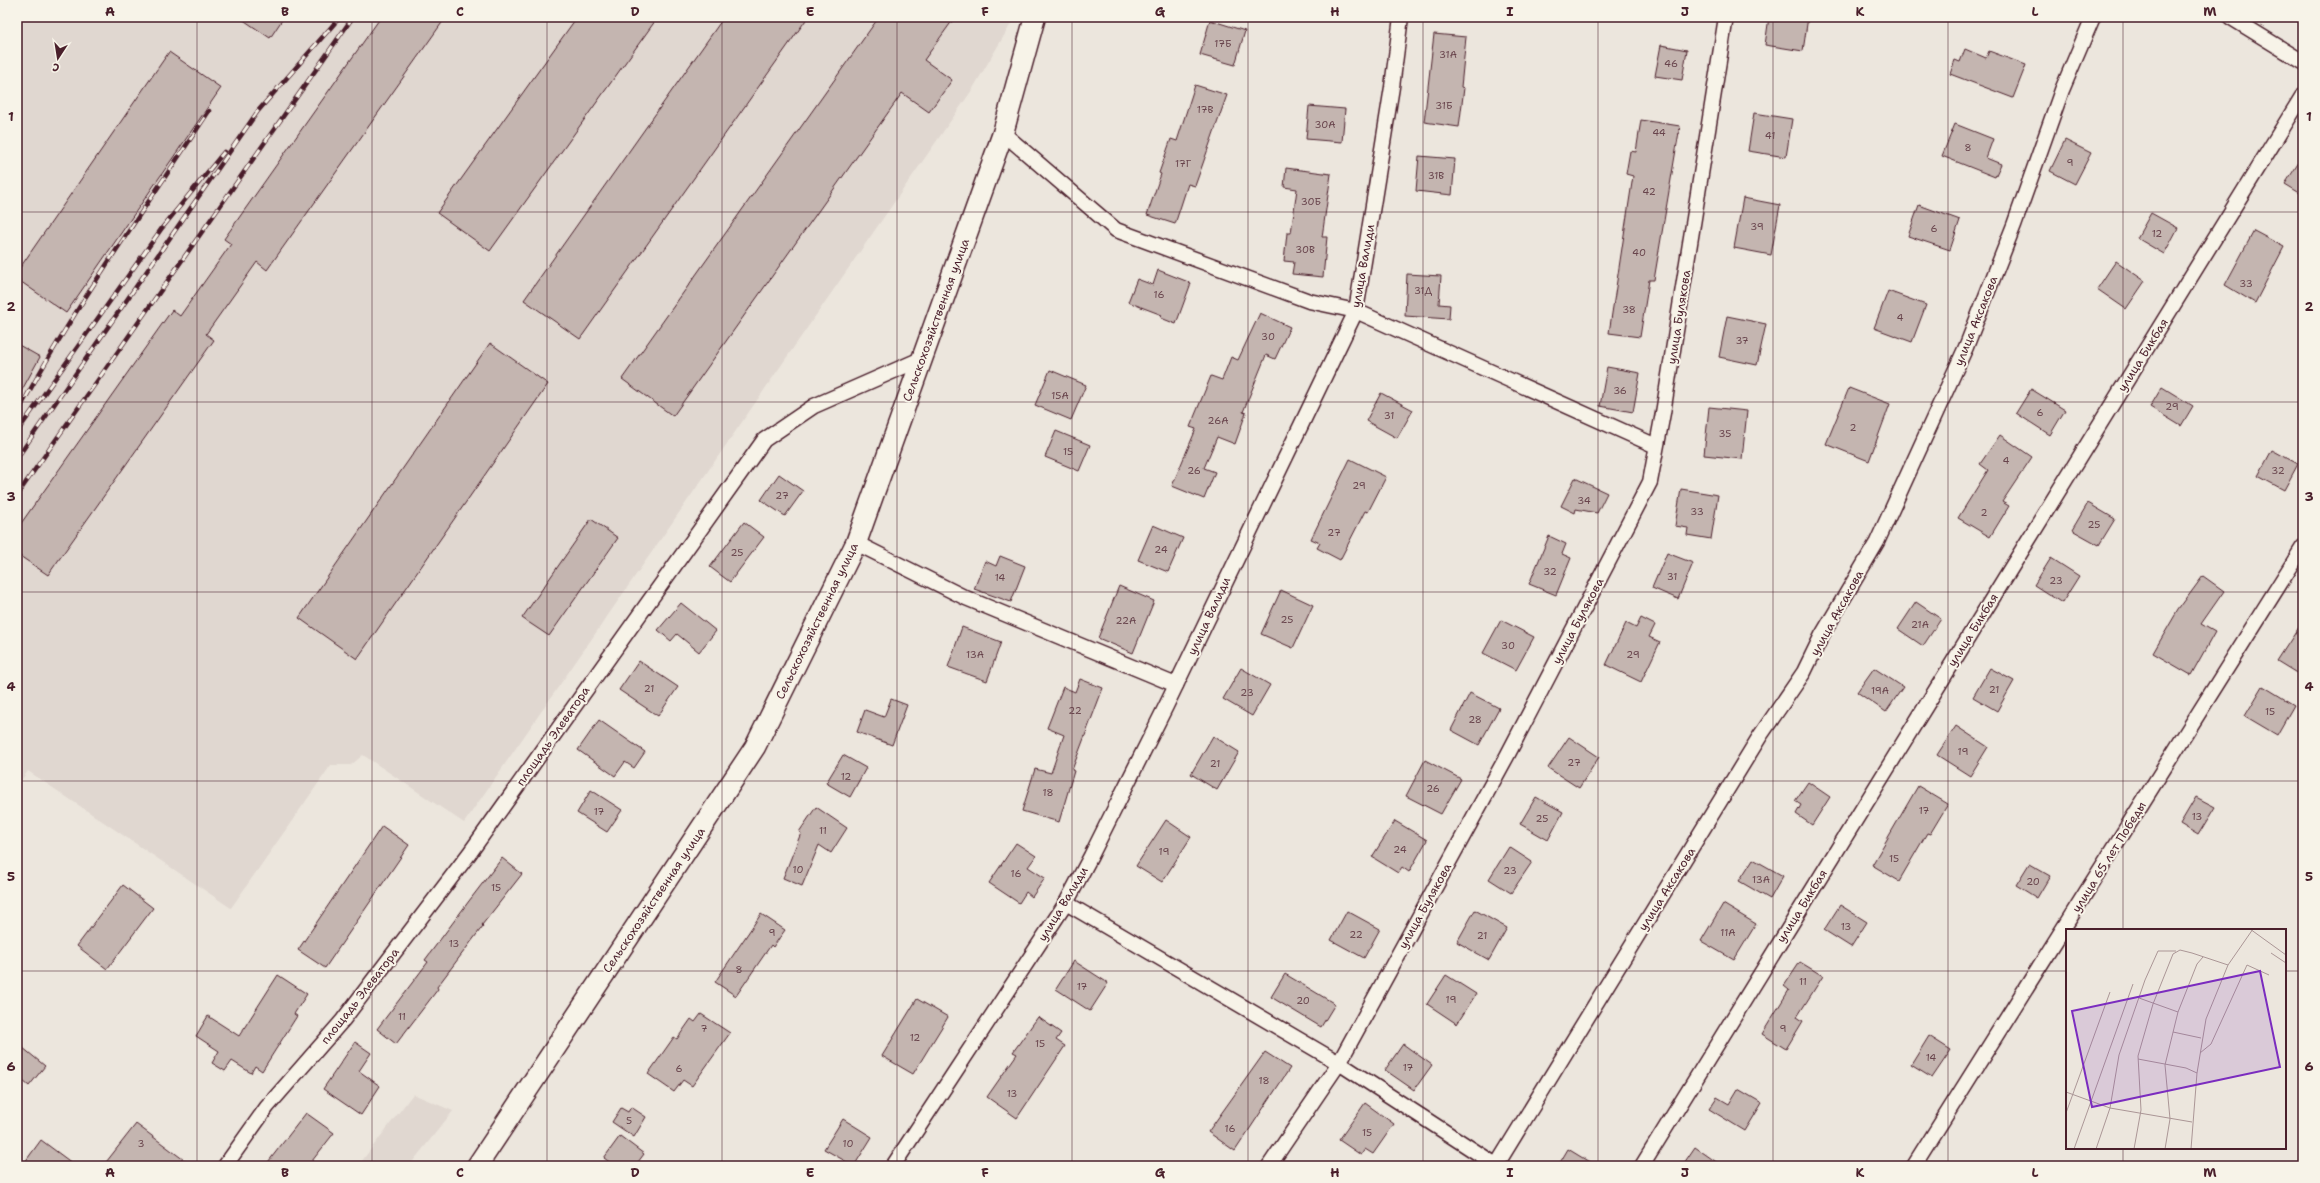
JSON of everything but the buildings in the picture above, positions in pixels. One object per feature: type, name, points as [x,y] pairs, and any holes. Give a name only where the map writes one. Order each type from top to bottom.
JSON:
[{"type":"main road","name":"Сельскохозяйственная улица","points":[[477,1166],[755,747],[856,543],[1003,133],[1035,17]]},
{"type":"street","name":"улица Валиди","points":[[893,1166],[1066,903],[1176,685],[1356,311],[1392,86],[1401,17]]},
{"type":"street","name":"улица Булякова","points":[[1269,1166],[1338,1064],[1507,756],[1650,482],[1726,17]]},
{"type":"street","name":"улица Аксакова","points":[[1496,1165],[1760,736],[1804,672],[1822,635],[1877,542],[1966,347],[2014,225],[2062,90],[2093,17]]},
{"type":"street","points":[[2230,17],[2303,62]]},
{"type":"street","name":"улица Бикбая","points":[[1642,1166],[2303,95]]},
{"type":"street","points":[[1003,133],[1116,230],[1310,301],[1356,311],[1656,446]]},
{"type":"street","name":"площадь Элеватора","points":[[225,1166],[267,1107],[343,1020],[469,854],[764,440],[814,406],[921,359]]},
{"type":"street","points":[[856,543],[966,598],[1176,685]]},
{"type":"street","name":"улица 65 лет Победы","points":[[1914,1166],[2303,547]]},
{"type":"street","points":[[1066,903],[1338,1064],[1496,1165]]},
{"type":"shaded area","points":[[17,17],[1015,17],[972,90],[464,823],[363,755],[351,765],[331,765],[231,908],[28,771],[17,786]]},
{"type":"shaded area","points":[[413,1094],[453,1111],[409,1166],[358,1166]]},
{"type":"railway","points":[[17,458],[258,111],[340,17]]},
{"type":"railway","points":[[17,495],[353,17]]},
{"type":"railway","points":[[17,414],[61,336],[85,298],[209,111]]},
{"type":"railway","points":[[17,432],[162,228],[224,152]]}]
